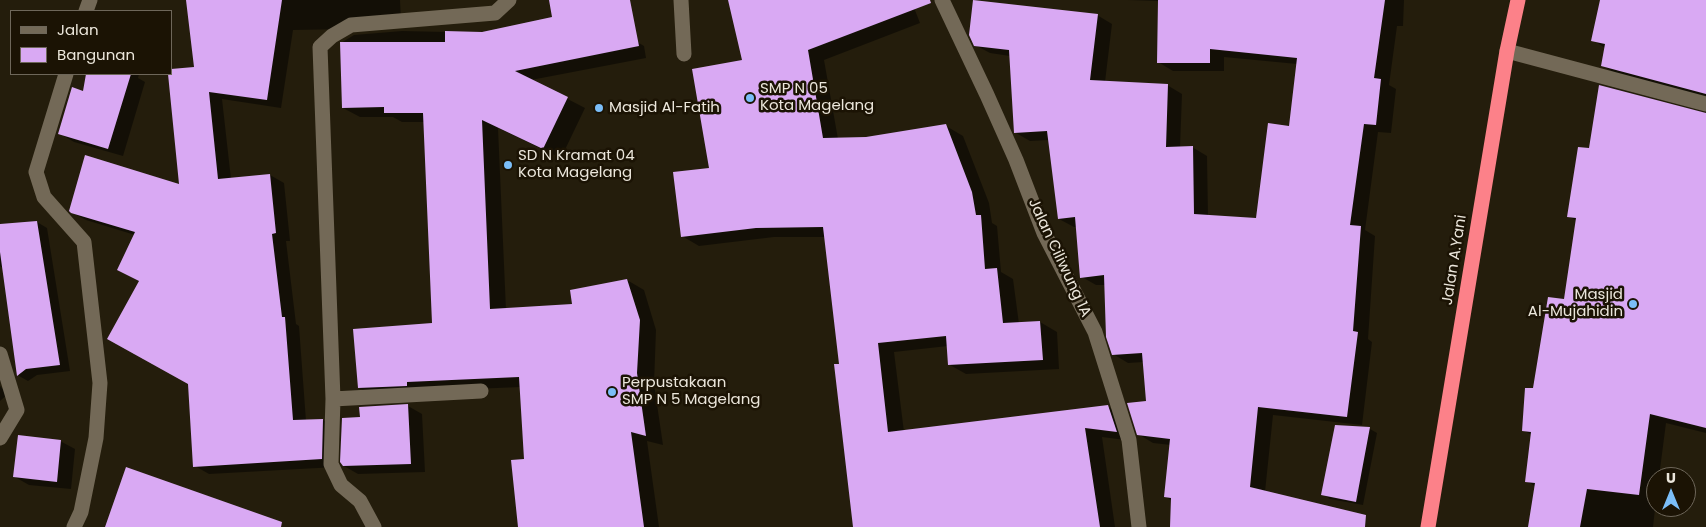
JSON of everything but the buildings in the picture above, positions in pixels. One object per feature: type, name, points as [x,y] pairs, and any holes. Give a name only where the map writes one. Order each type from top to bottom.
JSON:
[{"type":"highway","name":"Jalan A.Yani","points":[[1428,527],[1507,51],[1518,0]]},
{"type":"street","points":[[374,527],[360,501],[341,485],[331,464],[333,398],[320,47],[332,36],[350,25],[495,13],[509,0]]},
{"type":"street","points":[[681,0],[684,54]]},
{"type":"street","name":"Jalan Ciliwung 1A","points":[[942,0],[1016,160],[1044,233],[1095,332],[1129,440],[1139,527]]},
{"type":"street","points":[[1507,51],[1706,104]]},
{"type":"street","points":[[66,75],[36,172],[44,197],[84,242],[100,383],[96,438],[81,512],[74,527]]},
{"type":"street","points":[[0,354],[17,410],[0,438]]},
{"type":"street","points":[[333,398],[481,391]]},
{"type":"place","name":"SMP N 05 Kota Magelang","points":[[750,98]]},
{"type":"place","name":"Masjid Al-Fatih","points":[[599,108]]},
{"type":"place","name":"SD N Kramat 04 Kota Magelang","points":[[508,165]]},
{"type":"place","name":"Masjid Al-Mujahidin","points":[[1633,304]]},
{"type":"place","name":"Perpustakaan SMP N 5 Magelang","points":[[612,392]]}]
